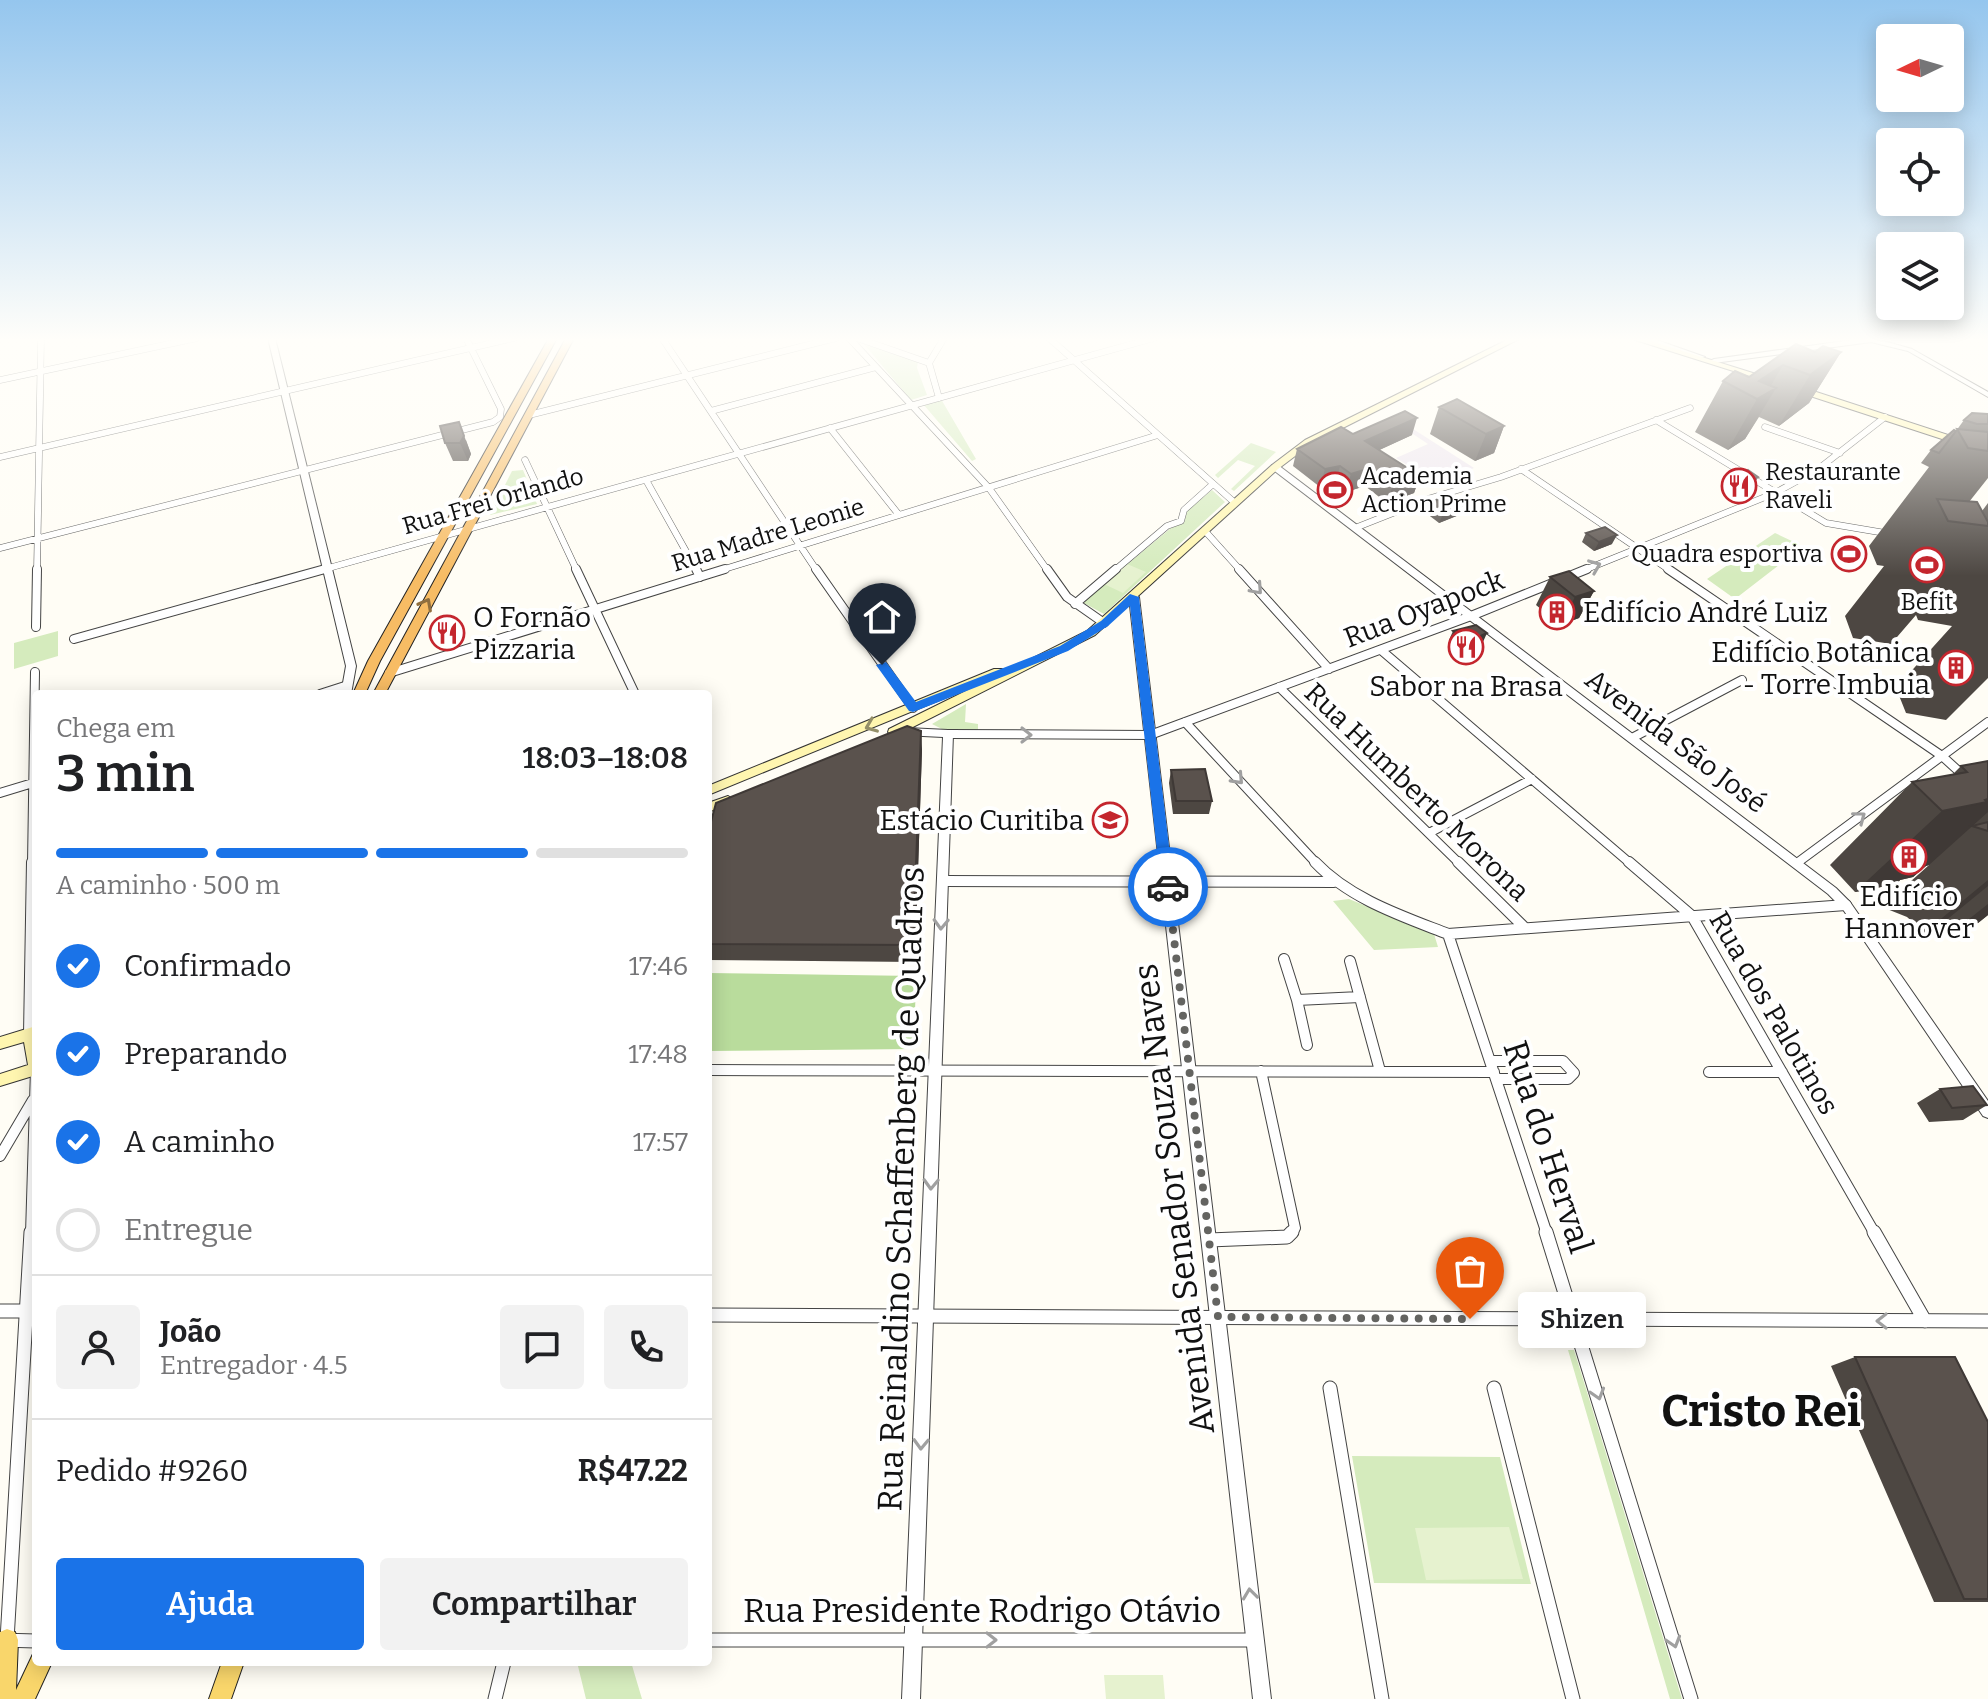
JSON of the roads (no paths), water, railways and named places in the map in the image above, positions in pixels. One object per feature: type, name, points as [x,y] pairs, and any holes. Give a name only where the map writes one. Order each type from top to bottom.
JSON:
[{"type":"highway","points":[[352,690],[374,661],[509,417]]},
{"type":"highway","points":[[381,690],[528,417]]},
{"type":"main road","points":[[880,738],[1047,657],[1104,623],[1275,467],[1296,450],[1354,417]]},
{"type":"main road","points":[[1886,417],[1986,451]]},
{"type":"main road","points":[[712,789],[1008,669],[1047,657]]},
{"type":"main road","points":[[712,806],[737,797]]},
{"type":"main road","points":[[0,1043],[32,1033]]},
{"type":"main road","points":[[0,1080],[32,1070]]},
{"type":"main road","points":[[3,1640],[4,1699]]},
{"type":"main road","points":[[23,1699],[39,1666]]},
{"type":"main road","points":[[220,1699],[232,1666]]},
{"type":"street","points":[[36,627],[39,417]]},
{"type":"street","points":[[0,457],[171,417]]},
{"type":"street","points":[[290,417],[351,668],[351,690]]},
{"type":"street","points":[[0,548],[483,426],[499,417]]},
{"type":"street","points":[[715,417],[913,708]]},
{"type":"street","name":"Rua Frei Orlando","points":[[74,639],[868,417]]},
{"type":"street","points":[[923,417],[989,488],[1075,604],[1104,623]]},
{"type":"street","points":[[1138,417],[1235,503]]},
{"type":"street","points":[[1355,528],[1431,498],[1664,417]]},
{"type":"street","name":"Rua Oyapock","points":[[948,734],[1150,735],[1471,616],[1775,493],[1807,477],[1885,417]]},
{"type":"street","points":[[1656,420],[1831,525],[1901,536]]},
{"type":"street","points":[[1765,427],[1840,453]]},
{"type":"street","points":[[830,428],[899,515]]},
{"type":"street","name":"Rua Madre Leonie","points":[[389,673],[1158,435]]},
{"type":"street","points":[[525,460],[633,690]]},
{"type":"street","name":"Avenida São José","points":[[1275,467],[1797,863],[1846,905],[1988,1112]]},
{"type":"street","points":[[1521,469],[1942,756],[1976,786]]},
{"type":"street","points":[[646,480],[700,577]]},
{"type":"street","points":[[1075,604],[1167,526],[1181,521],[1184,510],[1213,484]]},
{"type":"street","points":[[1205,531],[1329,669]]},
{"type":"street","name":"Avenida Senador Souza Naves","points":[[1134,597],[1262,1699]]},
{"type":"street","name":"Rua dos Palotinos","points":[[1381,650],[1692,916],[1925,1321]]},
{"type":"street","points":[[351,668],[364,667],[374,661]]},
{"type":"street","points":[[35,672],[35,690]]},
{"type":"street","points":[[1632,738],[1742,680]]},
{"type":"street","name":"Rua Humberto Morona","points":[[1279,687],[1525,928]]},
{"type":"street","points":[[1185,722],[1334,882],[1395,913],[1448,934],[1846,905]]},
{"type":"street","points":[[1797,863],[1988,722]]},
{"type":"street","points":[[895,732],[948,734]]},
{"type":"street","name":"Rua Reinaldino Schaffenberg de Quadros","points":[[911,1699],[948,734]]},
{"type":"street","points":[[1429,833],[1532,779]]},
{"type":"street","points":[[0,793],[32,783]]},
{"type":"street","points":[[943,881],[1334,882]]},
{"type":"street","name":"Rua do Herval","points":[[1448,934],[1575,1319],[1691,1699]]},
{"type":"street","points":[[1284,959],[1307,1045]]},
{"type":"street","points":[[1350,961],[1380,1071]]},
{"type":"street","points":[[1297,1000],[1360,997]]},
{"type":"street","points":[[712,1070],[1493,1070],[1563,1061],[1574,1073],[1568,1079],[1493,1070]]},
{"type":"street","points":[[1209,1240],[1287,1237],[1295,1228],[1261,1071]]},
{"type":"street","points":[[1709,1072],[1782,1072]]},
{"type":"street","points":[[0,1156],[32,1102]]},
{"type":"street","points":[[0,1311],[32,1311],[3,1640],[32,1641]]},
{"type":"street","points":[[712,1315],[1988,1321]]},
{"type":"street","points":[[1330,1388],[1382,1699]]},
{"type":"street","points":[[1494,1388],[1573,1699]]},
{"type":"street","name":"Rua Presidente Rodrigo Otávio","points":[[712,1640],[1255,1640]]},
{"type":"street","points":[[495,1699],[503,1666]]},
{"type":"place","name":"Restaurante Raveli","points":[[1739,486]]},
{"type":"place","name":"Academia Action Prime","points":[[1335,490]]},
{"type":"place","name":"Quadra esportiva","points":[[1849,554]]},
{"type":"place","name":"Befit","points":[[1927,565]]},
{"type":"place","name":"Edifício André Luiz","points":[[1557,612]]},
{"type":"place","name":"O Fornão Pizzaria","points":[[447,633]]},
{"type":"place","name":"Sabor na Brasa","points":[[1466,647]]},
{"type":"place","name":"Edifício Botânica - Torre Imbuia","points":[[1956,668]]},
{"type":"place","name":"Estácio Curitiba","points":[[1110,820]]},
{"type":"place","name":"Edifício Hannover","points":[[1909,857]]},
{"type":"place","name":"Shizen","points":[[1470,1319]]},
{"type":"district","name":"Cristo Rei","points":[[1761,1411]]}]
